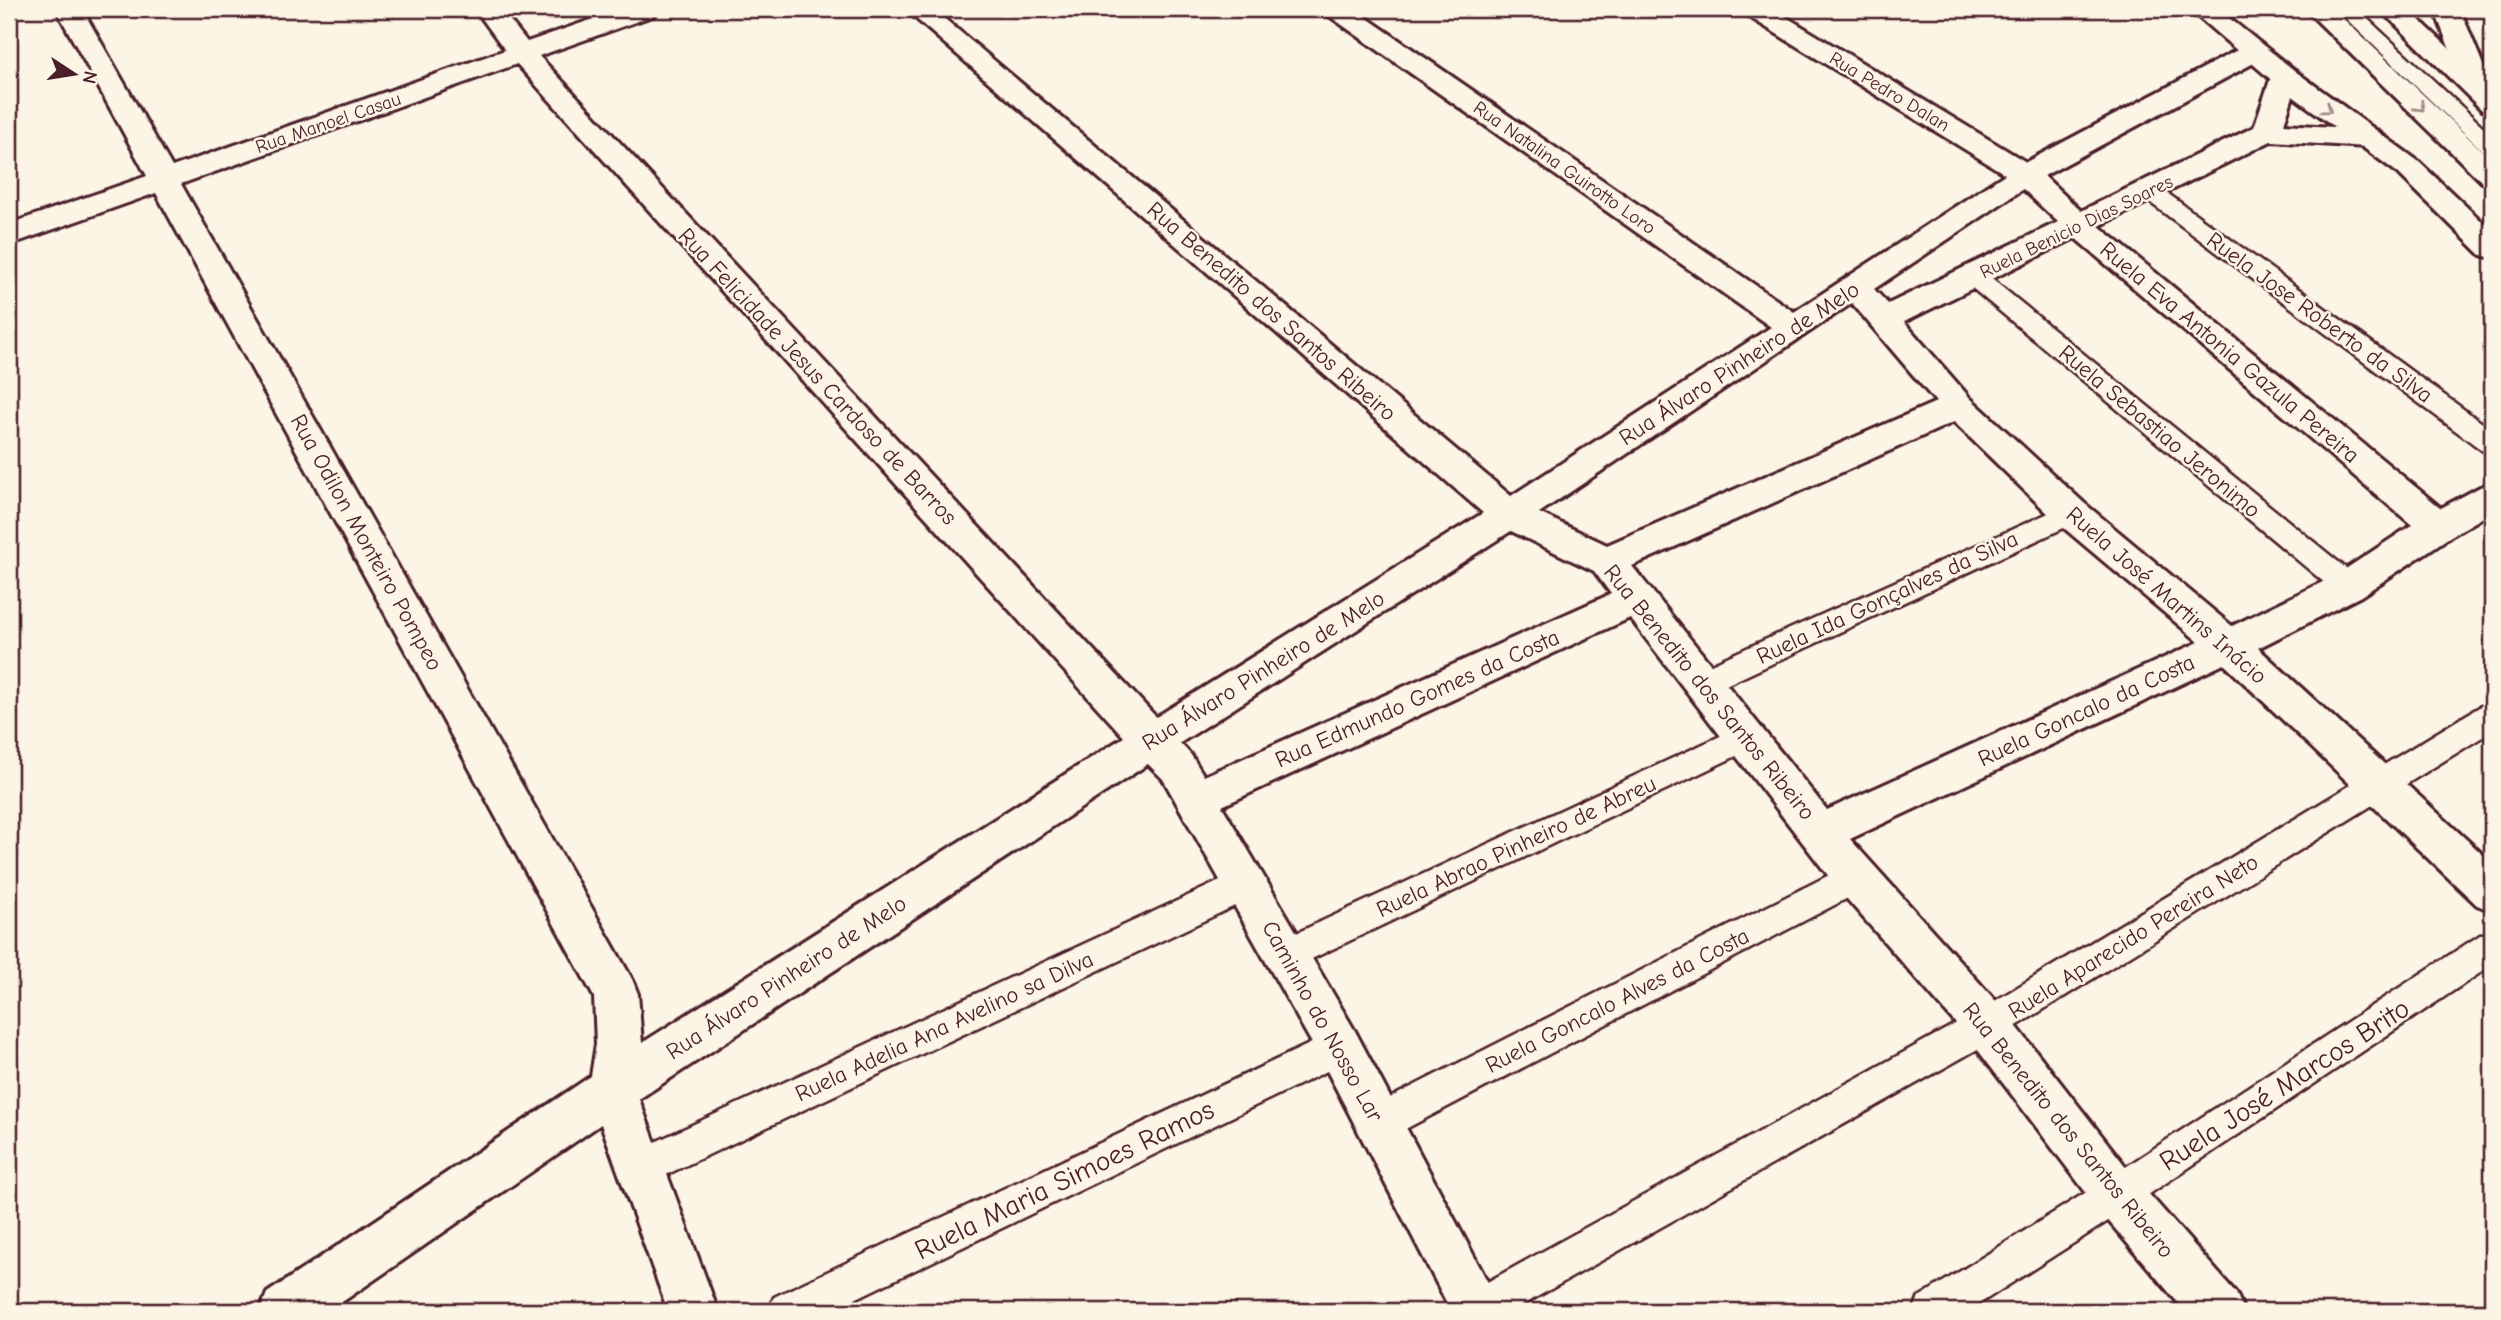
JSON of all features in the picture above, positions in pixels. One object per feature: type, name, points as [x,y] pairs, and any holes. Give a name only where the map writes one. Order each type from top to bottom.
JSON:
[{"type":"street","name":"Rua Odilon Monteiro Pompeo","points":[[69,9],[616,994],[619,1044],[612,1089]]},
{"type":"street","name":"Rua Felicidade Jesus Cardoso de Barros","points":[[488,9],[522,54],[1152,740]]},
{"type":"street","name":"Rua Manoel Casau","points":[[9,235],[646,9]]},
{"type":"street","name":"Rua Benedito dos Santos Ribeiro","points":[[918,9],[1509,515],[1607,561],[1856,877],[1987,1025],[2117,1194],[2218,1311]]},
{"type":"street","name":"Rua Natalina Guirotto Loro","points":[[1337,9],[1792,326]]},
{"type":"street","name":"Rua Pedro Dalan","points":[[1755,9],[2025,174]]},
{"type":"street","points":[[2202,9],[2285,77],[2408,167],[2492,248]]},
{"type":"street","points":[[2318,9],[2492,176]]},
{"type":"street","points":[[2392,9],[2486,98]]},
{"type":"street","points":[[2447,9],[2486,98]]},
{"type":"street","name":"Rua Álvaro Pinheiro de Melo","points":[[285,1311],[612,1089],[1152,740],[1509,515],[2025,174],[2254,52]]},
{"type":"street","points":[[2267,132],[2285,77]]},
{"type":"street","name":"Ruela Benicio Dias Soares","points":[[1884,319],[2267,132],[2367,138]]},
{"type":"street","name":"Ruela Eva Antonia Gazula Pereira","points":[[2025,174],[2077,224],[2438,526]]},
{"type":"street","name":"Ruela José Martins Inácio","points":[[1855,287],[1958,406],[2071,513],[2229,645],[2492,891]]},
{"type":"street","points":[[1607,561],[1958,406]]},
{"type":"street","name":"Ruela Goncalo da Costa","points":[[1822,832],[2229,645],[2348,586],[2438,526],[2492,496]]},
{"type":"street","name":"Rua Edmundo Gomes da Costa","points":[[1196,799],[1638,598]]},
{"type":"street","name":"Caminho do Nosso Lar","points":[[1152,740],[1177,768],[1287,954],[1339,1047],[1476,1311]]},
{"type":"street","points":[[612,1089],[693,1311]]},
{"type":"lane","points":[[2346,9],[2492,146]]},
{"type":"lane","points":[[2375,9],[2492,120]]},
{"type":"lane","name":"Ruela Jose Roberto da Silva","points":[[2148,190],[2492,444]]},
{"type":"lane","name":"Ruela Sebastiao Jeronimo","points":[[1973,276],[2348,586]]},
{"type":"lane","name":"Ruela Ida Gonçalves da Silva","points":[[1702,682],[2071,513]]},
{"type":"lane","name":"Ruela Aparecido Pereira Neto","points":[[1476,1311],[1987,1025],[2492,715]]},
{"type":"lane","name":"Ruela Abrao Pinheiro de Abreu","points":[[1287,954],[1744,738]]},
{"type":"lane","name":"Ruela Goncalo Alves da Costa","points":[[1379,1123],[1856,877]]},
{"type":"lane","name":"Ruela Adelia Ana Avelino sa Dilva","points":[[642,1167],[1246,884]]},
{"type":"lane","name":"Ruela José Marcos Brito","points":[[1933,1311],[2117,1194],[2492,946]]},
{"type":"lane","name":"Ruela Maria Simoes Ramos","points":[[788,1311],[1339,1047]]},
{"type":"shaded area","points":[[535,9],[611,9],[550,20]]}]
